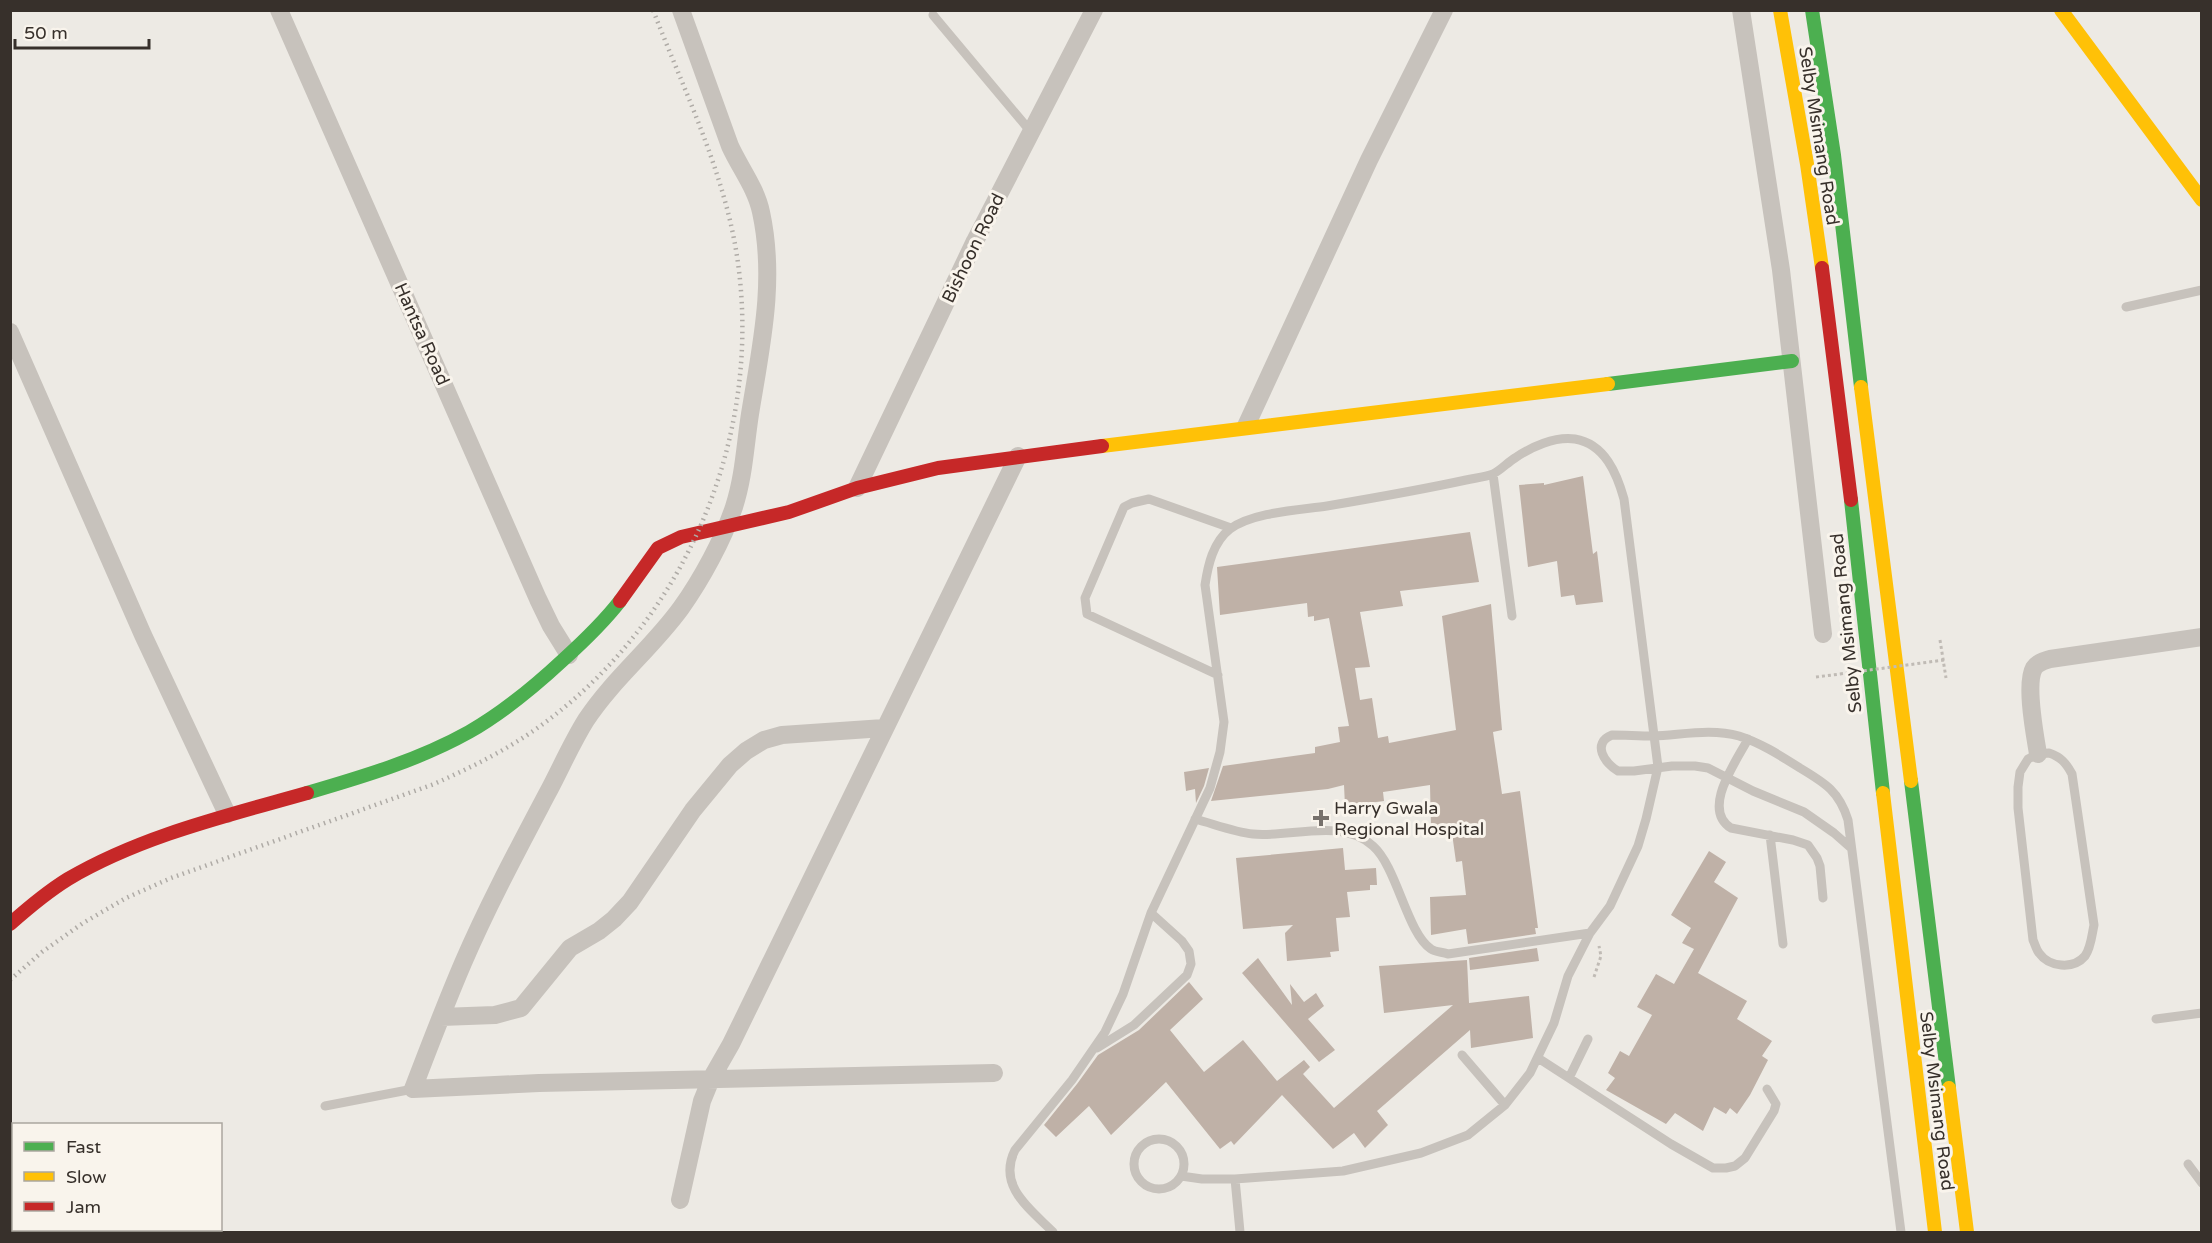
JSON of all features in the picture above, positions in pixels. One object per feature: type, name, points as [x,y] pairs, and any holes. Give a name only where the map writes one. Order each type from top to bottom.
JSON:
[{"type":"main road","name":"Selby Msimang Road","points":[[1780,10],[1796,91],[1814,212],[1845,454],[1897,924],[1935,1233]]},
{"type":"main road","name":"Selby Msimang Road","points":[[1812,10],[1834,156],[1875,510],[1923,870],[1967,1233]]},
{"type":"main road","points":[[2061,10],[2202,200]]},
{"type":"main road","points":[[10,924],[46,893],[125,850],[227,814],[363,777],[404,763],[453,741],[486,722],[543,680],[591,636],[658,548],[681,537],[789,512],[857,488],[938,468],[1246,426],[1792,361]]},
{"type":"street","name":"Hantsa Road","points":[[279,10],[538,598],[551,626],[569,655]]},
{"type":"street","points":[[681,10],[730,146],[756,195],[761,211],[769,277],[764,338],[750,416],[744,469],[734,507],[725,528],[681,608],[637,661],[608,691],[586,720],[514,858],[464,961],[413,1089],[539,1083],[994,1073]]},
{"type":"street","name":"Bishoon Road","points":[[857,488],[975,241],[1094,10]]},
{"type":"street","points":[[1246,426],[1369,160],[1444,10]]},
{"type":"street","points":[[1741,10],[1781,270],[1823,634]]},
{"type":"street","points":[[10,332],[143,635],[227,814]]},
{"type":"street","points":[[680,1200],[702,1101],[711,1079],[731,1044],[1018,456]]},
{"type":"street","points":[[2038,754],[2030,691],[2034,669],[2040,662],[2202,637]]},
{"type":"street","points":[[441,1017],[495,1015],[521,1008],[570,948],[599,931],[630,902],[693,810],[730,765],[746,751],[764,741],[782,735],[884,728]]},
{"type":"lane","points":[[933,15],[1031,132]]},
{"type":"lane","points":[[2126,307],[2202,290]]},
{"type":"lane","points":[[1053,1233],[1013,1188],[1009,1174],[1009,1161],[1015,1150],[1072,1080],[1105,1032],[1123,994],[1151,913],[1210,788],[1220,752],[1224,722],[1206,585],[1208,564],[1219,540],[1231,528],[1264,516],[1422,490],[1493,474],[1515,457],[1537,446],[1560,439],[1576,439],[1591,446],[1606,457],[1617,474],[1624,499],[1658,767],[1638,846],[1610,906],[1592,930],[1568,976],[1554,1023],[1530,1073],[1504,1105],[1468,1135],[1421,1153],[1343,1171],[1235,1179],[1202,1179],[1181,1176]]},
{"type":"lane","points":[[1493,474],[1512,616]]},
{"type":"lane","points":[[1218,675],[1087,614],[1085,598],[1124,507],[1132,503],[1149,499],[1231,528]]},
{"type":"lane","points":[[1851,848],[1804,812],[1753,791],[1708,768],[1658,767],[1618,771],[1603,758],[1601,752],[1604,741],[1612,735],[1653,736],[1700,732],[1737,736],[1778,754],[1829,786],[1838,796],[1848,820],[1901,1233]]},
{"type":"lane","points":[[1748,739],[1719,799],[1718,807],[1725,824],[1731,828],[1808,845],[1820,866],[1823,898]]},
{"type":"lane","points":[[2049,753],[2058,756],[2066,763],[2072,774],[2094,925],[2091,943],[2085,956],[2073,964],[2062,965],[2050,962],[2039,954],[2033,940],[2018,808],[2018,787],[2020,772],[2028,759],[2038,754],[2049,753]]},
{"type":"lane","points":[[1195,819],[1253,834],[1336,831],[1357,837],[1373,846],[1388,867],[1420,936],[1431,949],[1448,954],[1592,930]]},
{"type":"lane","points":[[1770,835],[1783,944]]},
{"type":"lane","points":[[1092,1051],[1134,1025],[1187,975],[1191,964],[1189,951],[1182,941],[1151,913]]},
{"type":"lane","points":[[2156,1019],[2202,1013]]},
{"type":"lane","points":[[1569,1078],[1588,1039]]},
{"type":"lane","points":[[1462,1055],[1504,1105]]},
{"type":"lane","points":[[1538,1058],[1671,1144],[1713,1168],[1735,1166],[1745,1158],[1774,1111],[1776,1104],[1767,1089]]},
{"type":"lane","points":[[325,1106],[413,1089]]},
{"type":"lane","points":[[1159,1138],[1172,1142],[1181,1151],[1185,1164],[1181,1176],[1172,1186],[1160,1189],[1147,1186],[1137,1177],[1134,1164],[1137,1151],[1146,1142],[1159,1138]]},
{"type":"lane","points":[[2188,1164],[2202,1183]]},
{"type":"lane","points":[[1235,1179],[1240,1233]]},
{"type":"path","points":[[1940,640],[1946,678]]},
{"type":"path","points":[[1816,677],[1944,660]]},
{"type":"path","points":[[1592,930],[1601,956],[1594,977]]},
{"type":"building","points":[[1583,476],[1593,554],[1597,551],[1603,602],[1576,605],[1574,595],[1561,597],[1557,561],[1528,567],[1519,485],[1544,483],[1544,485]]},
{"type":"building","points":[[1470,532],[1479,582],[1400,591],[1403,606],[1360,612],[1370,667],[1355,668],[1360,700],[1372,698],[1378,738],[1388,736],[1389,743],[1456,730],[1442,616],[1491,604],[1502,730],[1493,732],[1502,794],[1520,791],[1538,928],[1535,928],[1536,934],[1468,944],[1466,929],[1431,935],[1430,897],[1466,895],[1462,861],[1456,862],[1451,826],[1431,828],[1430,785],[1383,792],[1384,801],[1345,806],[1344,785],[1328,789],[1211,801],[1223,766],[1315,753],[1315,747],[1340,742],[1338,727],[1349,726],[1329,618],[1314,621],[1314,616],[1308,617],[1307,603],[1220,615],[1217,567]]},
{"type":"building","points":[[1209,768],[1196,803],[1195,789],[1186,791],[1184,772]]},
{"type":"building","points":[[1343,848],[1345,870],[1376,868],[1377,885],[1370,885],[1370,890],[1347,892],[1350,917],[1336,918],[1339,951],[1330,952],[1331,957],[1287,961],[1285,933],[1293,925],[1243,929],[1236,858]]},
{"type":"building","points":[[1709,851],[1726,862],[1714,882],[1738,898],[1698,973],[1747,1001],[1737,1019],[1772,1041],[1762,1056],[1768,1060],[1750,1095],[1737,1114],[1730,1108],[1726,1114],[1714,1107],[1703,1131],[1675,1113],[1666,1124],[1606,1090],[1615,1078],[1608,1073],[1620,1051],[1629,1056],[1652,1015],[1637,1007],[1656,974],[1674,984],[1694,949],[1682,943],[1691,928],[1671,915]]},
{"type":"building","points":[[1537,948],[1539,961],[1470,970],[1469,958]]},
{"type":"building","points":[[1258,958],[1292,1005],[1290,984],[1304,1002],[1316,993],[1324,1006],[1308,1019],[1335,1050],[1319,1062],[1242,973]]},
{"type":"building","points":[[1467,960],[1469,1003],[1529,996],[1533,1038],[1471,1048],[1470,1030],[1377,1111],[1388,1125],[1365,1148],[1354,1133],[1333,1149],[1282,1095],[1234,1145],[1231,1141],[1220,1149],[1166,1082],[1111,1135],[1089,1106],[1056,1137],[1044,1125],[1098,1055],[1139,1030],[1189,982],[1203,999],[1170,1030],[1204,1072],[1243,1040],[1277,1081],[1304,1060],[1310,1067],[1303,1074],[1334,1108],[1453,1005],[1384,1013],[1379,966]]},
{"type":"railway","points":[[10,980],[42,952],[83,923],[126,898],[171,878],[434,784],[517,742],[543,724],[593,681],[637,632],[674,578],[703,520],[725,458],[738,394],[742,329],[738,263],[724,198],[703,135],[653,10]]},
{"type":"traffic: fast","points":[[1812,10],[1834,155],[1861,387]]},
{"type":"traffic: fast","points":[[1608,384],[1792,361]]},
{"type":"traffic: fast","points":[[1851,500],[1883,793]]},
{"type":"traffic: fast","points":[[307,793],[410,759],[469,732],[518,699],[552,670],[593,632],[620,601]]},
{"type":"traffic: fast","points":[[1911,781],[1949,1088]]},
{"type":"traffic: slow","points":[[1780,10],[1807,164],[1822,268]]},
{"type":"traffic: slow","points":[[2061,10],[2202,200]]},
{"type":"traffic: slow","points":[[1102,446],[1608,384]]},
{"type":"traffic: slow","points":[[1861,387],[1911,781]]},
{"type":"traffic: slow","points":[[1883,793],[1935,1232]]},
{"type":"traffic: slow","points":[[1949,1088],[1967,1232]]},
{"type":"traffic: jam","points":[[1822,268],[1851,500]]},
{"type":"traffic: jam","points":[[620,601],[658,548],[681,537],[789,512],[857,488],[938,468],[1102,446]]},
{"type":"traffic: jam","points":[[10,924],[68,879],[125,851],[184,828],[307,793]]},
{"type":"place","name":"Harry Gwala Regional Hospital","points":[[1321,818]]}]
